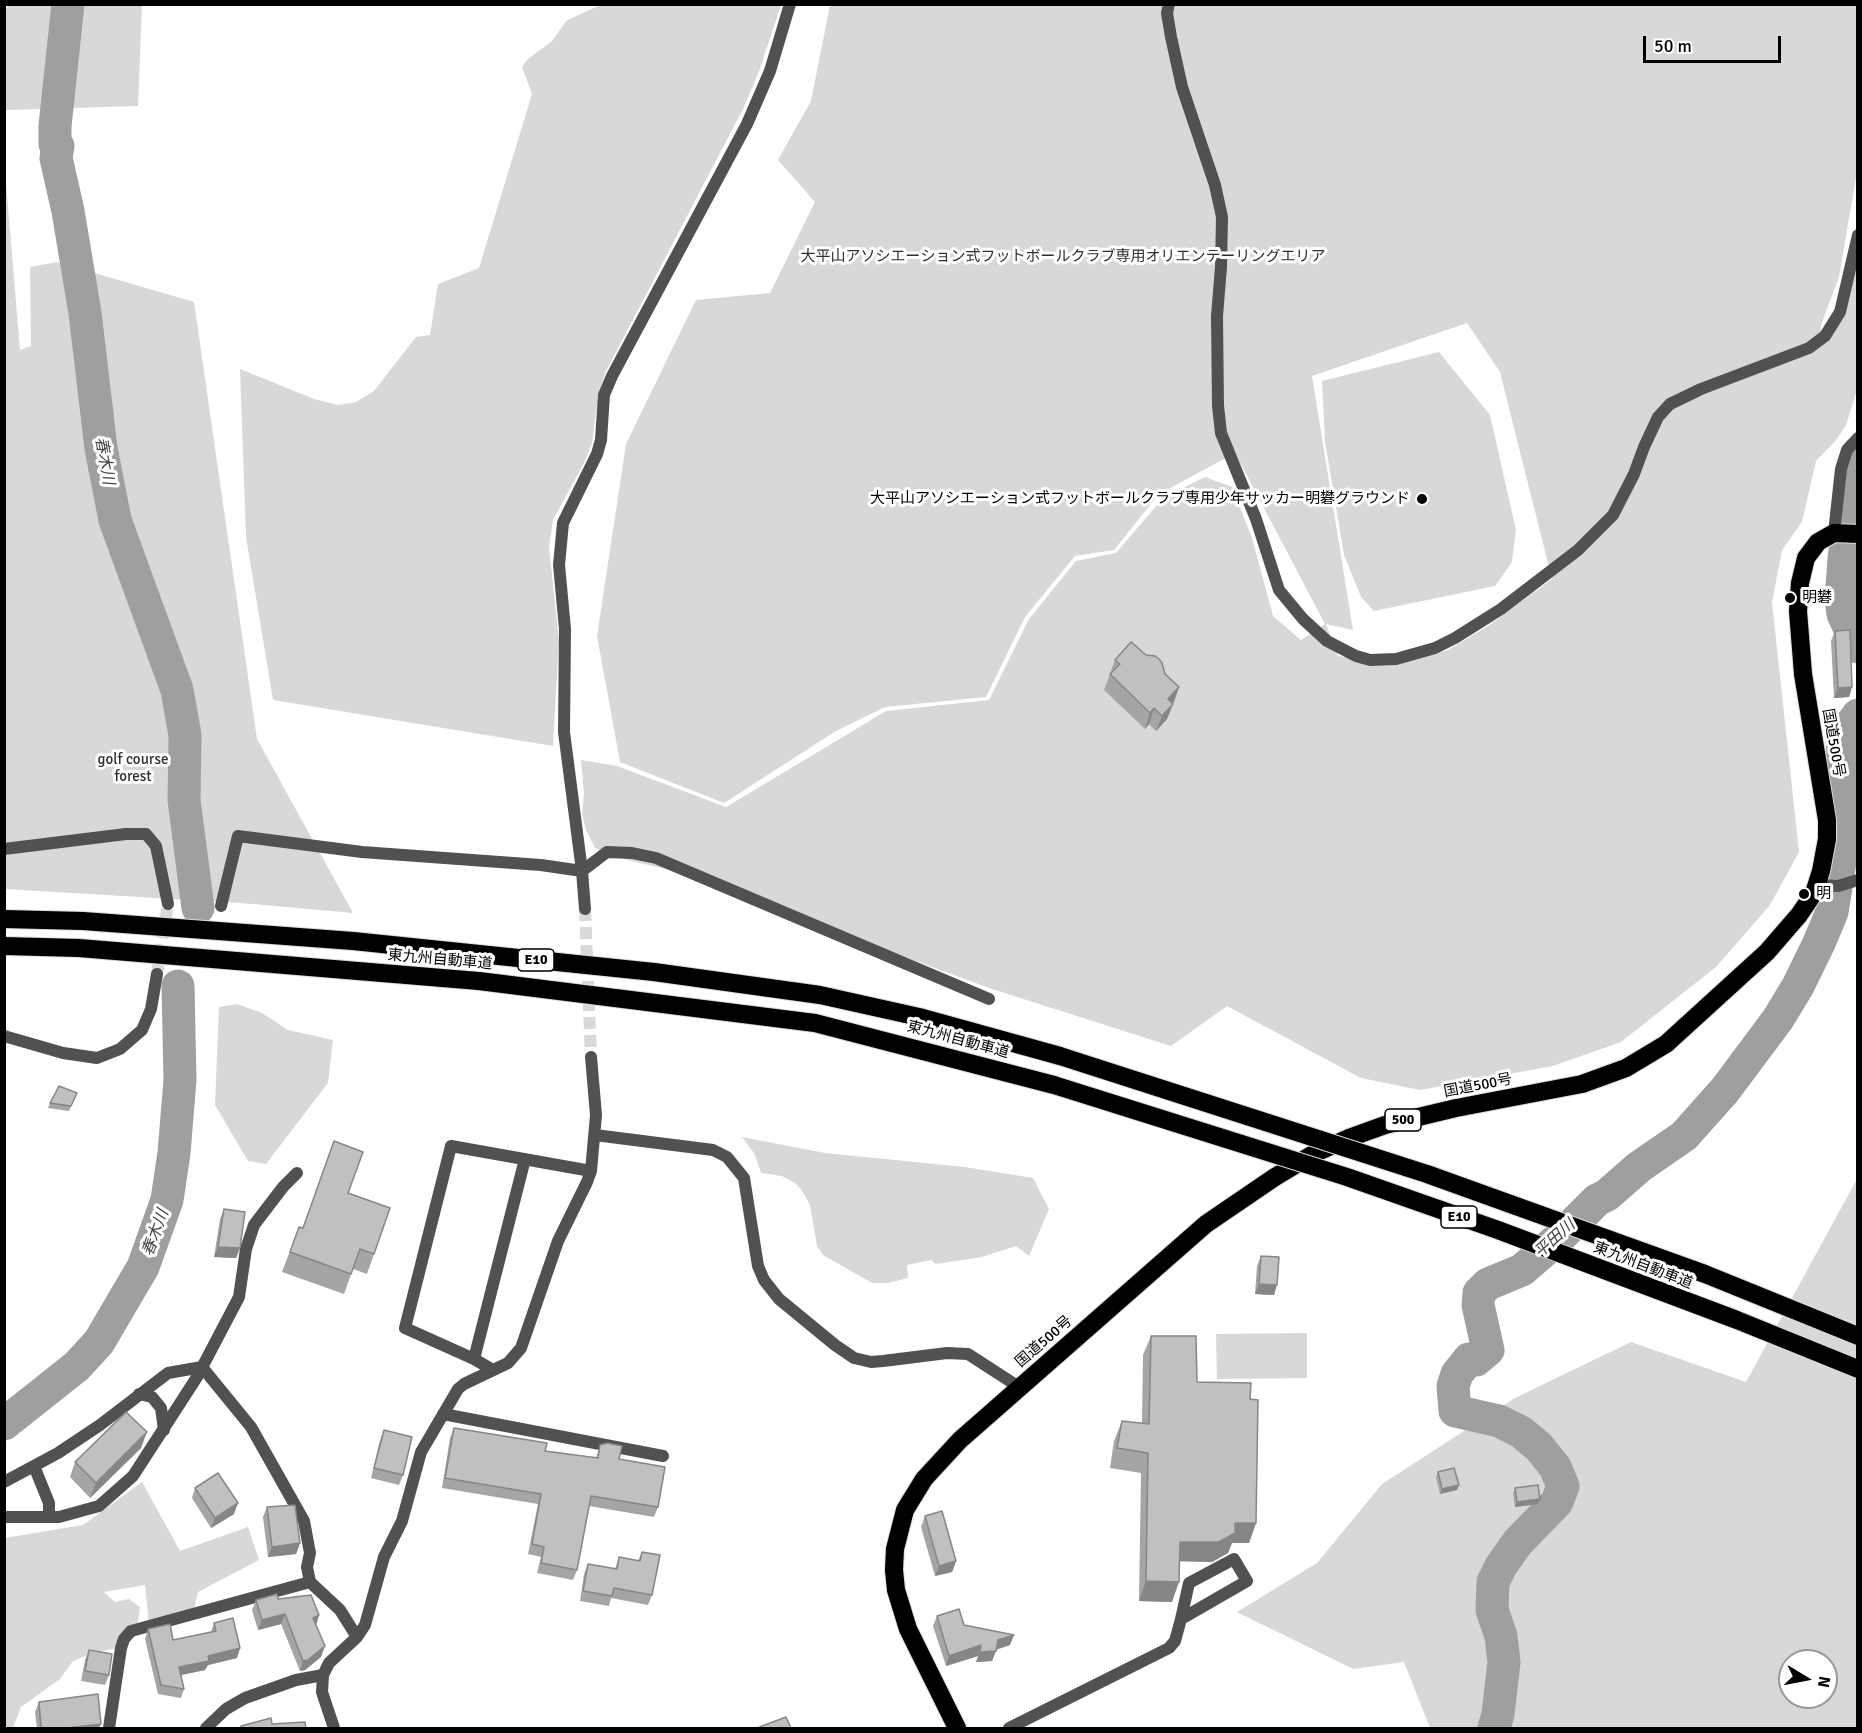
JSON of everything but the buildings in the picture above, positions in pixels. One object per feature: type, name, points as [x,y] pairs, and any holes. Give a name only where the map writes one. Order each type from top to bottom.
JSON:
[{"type":"highway","name":"国道500号","points":[[957,1728],[915,1647],[900,1607],[894,1570],[897,1538],[905,1510],[924,1479],[960,1440],[1206,1224],[1240,1200],[1315,1154],[1384,1125],[1456,1108],[1582,1084],[1626,1068],[1666,1044],[1780,939],[1808,904],[1821,886],[1827,820],[1803,674],[1798,597],[1806,558],[1818,542],[1844,533]]},
{"type":"highway","name":"東九州自動車道","points":[[4,919],[84,921],[353,940],[654,972],[820,995],[919,1017],[1060,1056],[1427,1174],[1704,1274],[1857,1336]]},
{"type":"highway","name":"東九州自動車道","points":[[4,946],[79,948],[468,980],[816,1023],[1054,1085],[1347,1177],[1498,1230],[1737,1320],[1857,1369]]},
{"type":"street","points":[[585,909],[564,732],[565,629],[559,565],[563,523],[597,454],[601,440],[604,395],[612,376],[747,124],[770,71],[790,4]]},
{"type":"street","points":[[1169,4],[1167,13],[1182,87],[1215,185],[1222,217],[1217,316],[1218,406],[1221,433],[1256,519],[1279,590],[1303,619],[1327,641],[1356,656],[1370,660],[1396,659],[1435,648],[1501,609],[1578,550],[1613,515],[1634,474],[1658,417],[1670,404],[1701,389],[1809,348],[1825,336],[1840,312],[1857,235]]},
{"type":"street","points":[[1844,533],[1841,469],[1847,450],[1854,441]]},
{"type":"street","points":[[4,849],[126,834],[146,834],[156,846],[168,904]]},
{"type":"street","points":[[221,906],[238,836],[362,852],[541,865],[582,871],[607,852],[632,853],[656,858],[989,999]]},
{"type":"street","points":[[1821,886],[1838,886],[1853,882]]},
{"type":"street","points":[[4,1036],[63,1053],[98,1058],[120,1049],[142,1030],[151,1009],[157,974]]},
{"type":"street","points":[[334,1728],[322,1692],[322,1675],[329,1663],[357,1637],[369,1615],[384,1557],[402,1521],[421,1452],[458,1389],[508,1363],[521,1348],[558,1241],[591,1171],[596,1115],[591,1057]]},
{"type":"street","points":[[595,1135],[713,1150],[727,1157],[744,1178],[758,1266],[764,1280],[779,1299],[854,1358],[871,1362],[947,1353],[968,1354],[1019,1387]]},
{"type":"street","points":[[493,1371],[474,1359],[405,1328],[450,1146],[591,1171]]},
{"type":"street","points":[[474,1359],[525,1159]]},
{"type":"street","points":[[4,1516],[59,1517],[99,1506],[133,1476],[164,1430],[202,1366],[239,1297],[246,1249],[254,1226],[283,1187],[297,1173]]},
{"type":"street","points":[[4,1482],[100,1425],[168,1373],[202,1366]]},
{"type":"street","points":[[202,1366],[251,1427],[304,1521],[310,1553],[307,1567],[310,1582],[340,1610],[357,1637]]},
{"type":"street","points":[[139,1394],[152,1397],[161,1408],[164,1430]]},
{"type":"street","points":[[443,1414],[663,1456]]},
{"type":"street","points":[[34,1466],[49,1503],[49,1517]]},
{"type":"street","points":[[1009,1728],[1169,1648],[1175,1641],[1189,1583],[1234,1559],[1247,1581],[1181,1620]]},
{"type":"street","points":[[109,1728],[121,1648],[124,1639],[131,1631],[310,1582]]},
{"type":"street","points":[[206,1728],[226,1709],[245,1698],[296,1680],[322,1675]]},
{"type":"green space","points":[[9,5],[142,5],[138,106],[5,110],[4,12]]},
{"type":"green space","points":[[600,5],[781,5],[758,74],[743,109],[605,373],[598,397],[592,443],[584,463],[553,520],[549,547],[559,640],[553,746],[273,700],[246,537],[240,369],[314,399],[338,405],[356,402],[374,391],[416,337],[430,335],[438,284],[479,268],[532,94],[522,67],[527,60],[552,41],[566,21]]},
{"type":"green space","name":"大平山アソシエーション式フットボールクラブ専用オリエンテーリングエリア","points":[[830,5],[1857,5],[1857,172],[1839,277],[1821,325],[1820,346],[1832,330],[1857,268],[1857,390],[1846,425],[1837,439],[1816,461],[1802,522],[1782,550],[1772,602],[1799,852],[1770,905],[1716,967],[1621,1042],[1553,1066],[1420,1090],[1361,1078],[1227,1006],[1171,1046],[992,989],[666,869],[631,861],[595,848],[586,830],[582,814],[584,793],[581,760],[617,766],[726,807],[886,711],[989,700],[1029,619],[1076,561],[1116,553],[1163,498],[1205,477],[1232,487],[1252,538],[1273,616],[1301,640],[1325,624],[1235,453],[1159,494],[1114,550],[1075,556],[1025,617],[986,697],[885,707],[836,731],[724,803],[620,762],[597,636],[626,444],[696,300],[770,293],[815,202],[778,160],[811,101]],"holes":[[[1467,323],[1500,372],[1552,579],[1491,624],[1448,650],[1400,663],[1372,662],[1338,656],[1326,624],[1353,630],[1312,376]]]},
{"type":"green space","name":"golf course forest","points":[[4,158],[20,350],[31,346],[30,267],[57,262],[194,302],[257,739],[353,913],[241,903],[5,889]]},
{"type":"green space","name":"大平山アソシエーション式フットボールクラブ専用少年サッカー明礬グラウンド","points":[[1439,352],[1490,415],[1516,530],[1512,562],[1495,586],[1374,611],[1361,597],[1344,555],[1325,441],[1322,381]]},
{"type":"green space","points":[[237,1004],[262,1013],[288,1030],[333,1040],[328,1083],[266,1164],[248,1161],[215,1105],[219,1007]]},
{"type":"green space","points":[[742,1137],[825,1153],[965,1167],[1033,1178],[1049,1209],[1029,1256],[1016,1246],[982,1257],[936,1264],[931,1260],[907,1265],[908,1278],[888,1283],[872,1283],[823,1255],[817,1246],[810,1205],[801,1189],[782,1176],[761,1173],[754,1153]]},
{"type":"green space","points":[[1857,1179],[1857,1728],[1430,1728],[1404,1662],[1353,1669],[1237,1612],[1317,1563],[1382,1484],[1515,1398],[1631,1342],[1746,1382]]},
{"type":"green space","points":[[1307,1333],[1307,1378],[1217,1379],[1216,1334]]},
{"type":"green space","points":[[142,1482],[180,1551],[248,1527],[259,1560],[198,1592],[193,1614],[149,1625],[145,1585],[104,1592],[115,1602],[129,1599],[140,1607],[138,1622],[126,1633],[117,1648],[93,1653],[73,1661],[60,1679],[21,1707],[13,1728],[5,1728],[5,1538],[83,1525]]},
{"type":"waterway","name":"春木川","points":[[68,4],[55,126],[55,144],[58,146],[56,158],[68,211],[85,313],[101,448],[115,520],[177,690],[185,735],[184,800],[198,908]]},
{"type":"waterway","name":"平田川","points":[[1858,453],[1841,600],[1843,614],[1858,647]]},
{"type":"waterway","name":"平田川","points":[[1494,1728],[1498,1714],[1504,1662],[1501,1636],[1492,1610],[1493,1582],[1518,1542],[1557,1502],[1563,1486],[1555,1467],[1539,1447],[1521,1432],[1499,1421],[1455,1411],[1453,1386],[1457,1374],[1469,1359],[1476,1360],[1488,1350],[1478,1305],[1479,1293],[1488,1284],[1522,1270],[1560,1237],[1597,1200],[1607,1195],[1639,1167],[1684,1136],[1725,1090],[1778,1019],[1798,986],[1832,912],[1845,812],[1842,737],[1858,715]]},
{"type":"waterway","name":"春木川","points":[[4,1424],[77,1366],[99,1342],[143,1267],[167,1200],[174,1153],[180,1080],[178,986]]},
{"type":"tunnel","points":[[157,974],[168,904]]},
{"type":"tunnel","points":[[585,909],[591,1057]]},
{"type":"place","name":"大平山アソシエーション式フットボールクラブ専用少年サッカー明礬グラウンド","points":[[1422,499]]},
{"type":"place","name":"明礬","points":[[1790,598]]},
{"type":"place","name":"明","points":[[1804,894]]}]
